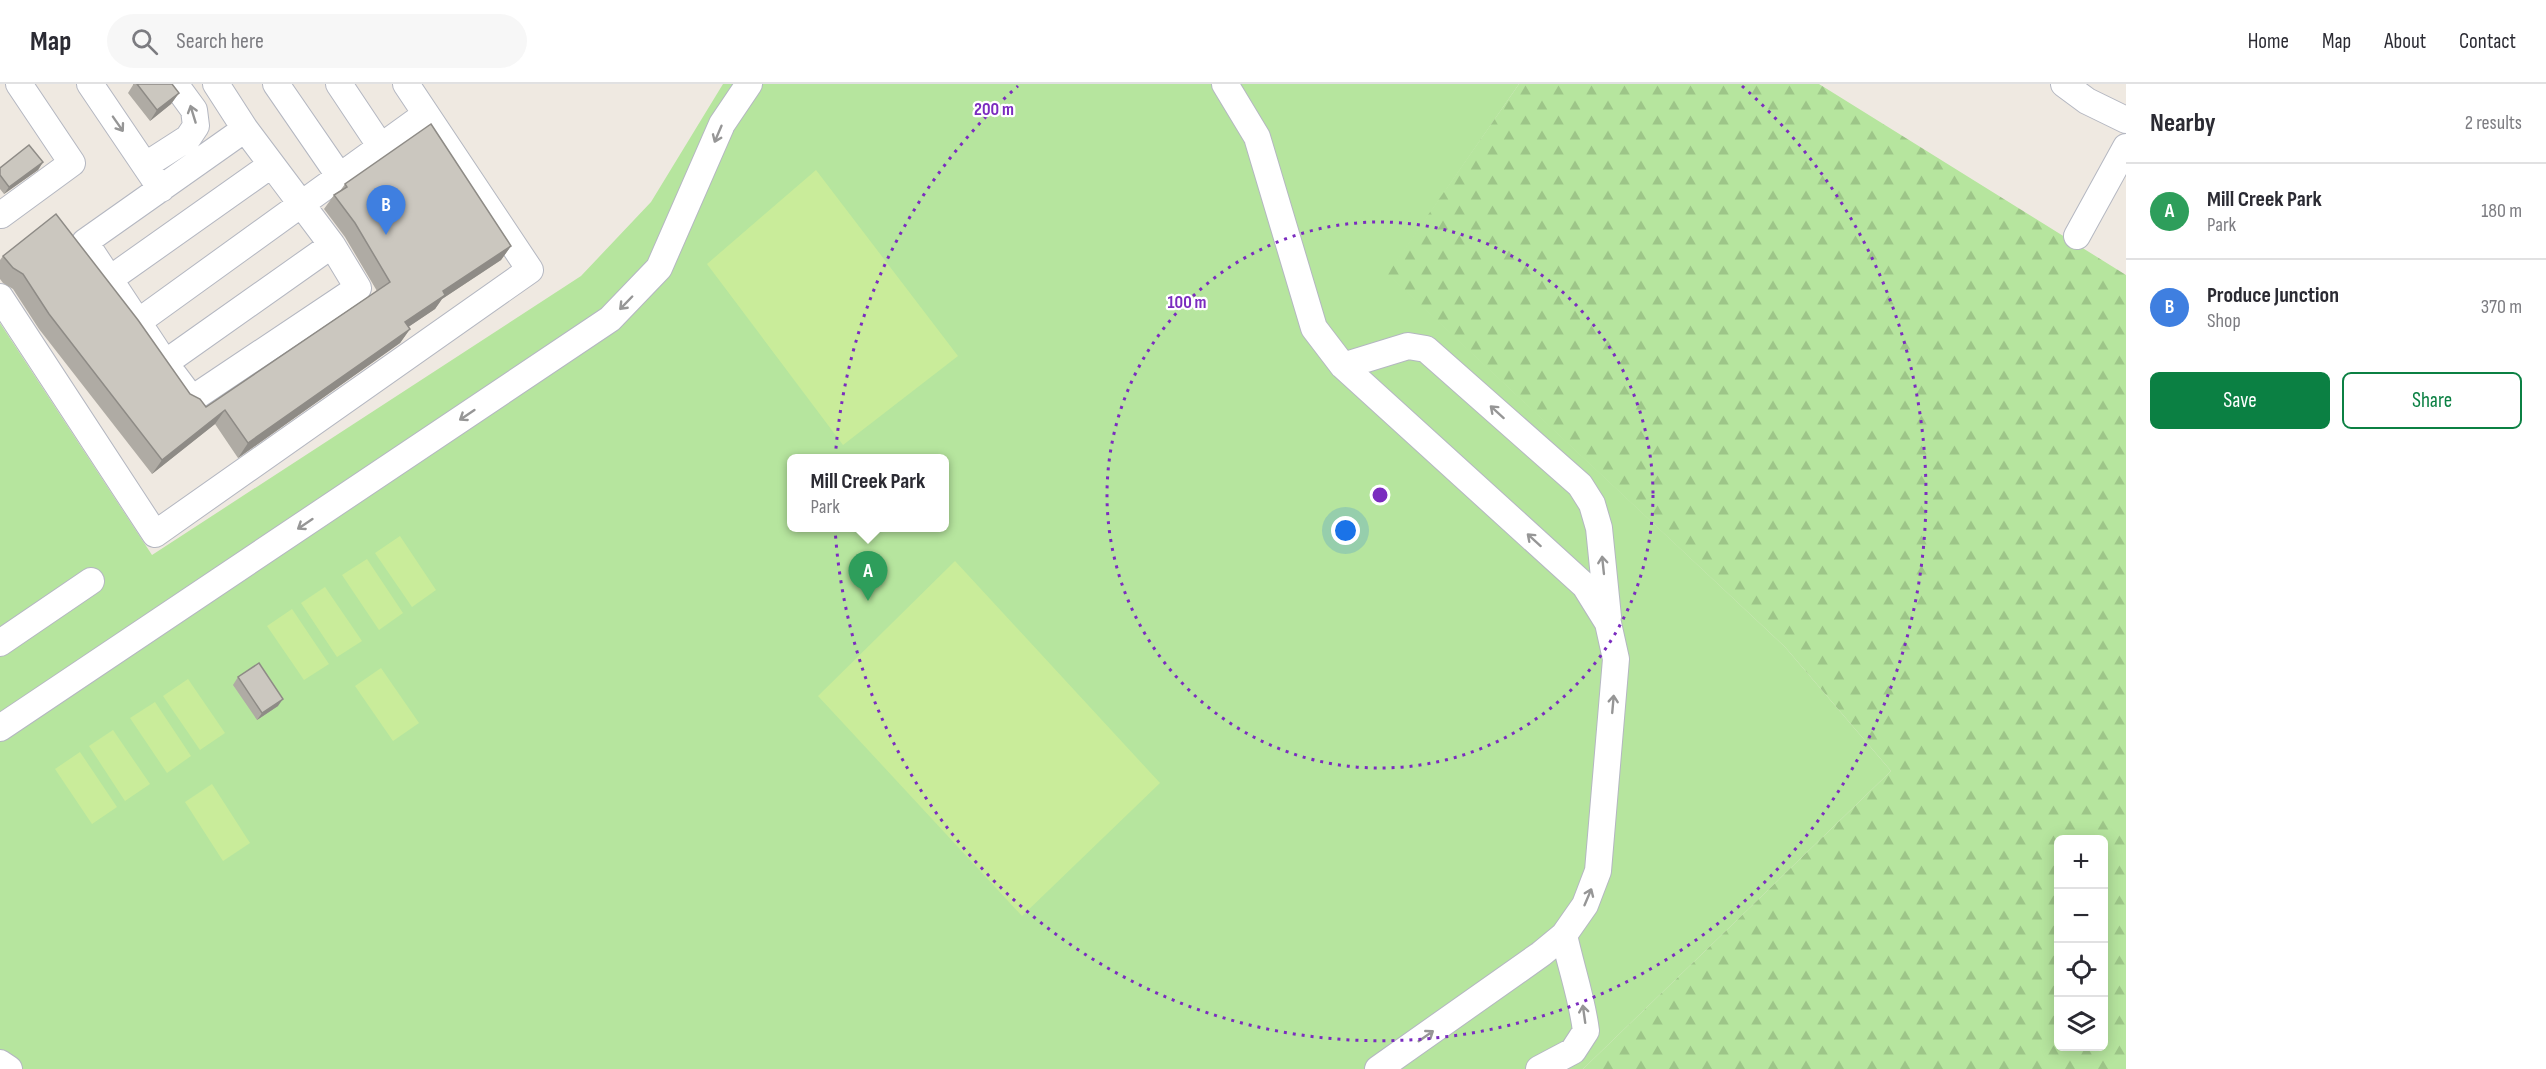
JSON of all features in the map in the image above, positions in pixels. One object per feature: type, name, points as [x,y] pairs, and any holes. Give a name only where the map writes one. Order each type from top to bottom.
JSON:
[{"type":"street","points":[[0,213],[1,215],[72,163],[19,84]]},
{"type":"street","points":[[90,84],[161,189]]},
{"type":"street","points":[[146,165],[189,138],[196,126],[194,110],[176,84]]},
{"type":"street","points":[[216,84],[244,129],[332,245],[358,288],[192,399],[165,363],[85,242],[244,129]]},
{"type":"street","points":[[276,84],[340,177]]},
{"type":"street","points":[[339,84],[381,147]]},
{"type":"street","points":[[0,297],[155,534],[530,270],[406,84]]},
{"type":"street","points":[[0,728],[610,319],[659,268],[722,124],[749,84]]},
{"type":"street","points":[[1225,84],[1257,137],[1314,328],[1343,366],[1585,586],[1608,623]]},
{"type":"street","points":[[2064,84],[2087,101],[2126,120]]},
{"type":"street","points":[[138,322],[426,114]]},
{"type":"street","points":[[2077,236],[2126,147]]},
{"type":"street","points":[[110,279],[271,165]]},
{"type":"street","points":[[165,363],[332,245]]},
{"type":"street","points":[[1343,366],[1408,345],[1426,349],[1580,485],[1592,504],[1599,528],[1608,623],[1616,659],[1598,871],[1585,905],[1564,935],[1378,1069]]},
{"type":"street","points":[[0,643],[91,581]]},
{"type":"street","points":[[1539,1069],[1573,1051],[1586,1031],[1582,1001],[1570,964],[1564,935]]},
{"type":"street","points":[[0,1063],[9,1069]]},
{"type":"green space","points":[[723,84],[1519,84],[1388,274],[1785,647],[1891,771],[1583,1069],[0,1069],[0,323],[152,555],[581,276],[651,202]]},
{"type":"green space","points":[[1519,84],[1819,84],[2126,275],[2126,1069],[1583,1069],[1891,771],[1785,647],[1387,274]]},
{"type":"green space","points":[[816,170],[958,356],[843,445],[707,264]]},
{"type":"green space","points":[[400,536],[436,590],[412,607],[375,553]]},
{"type":"green space","points":[[367,559],[403,613],[379,630],[342,575]]},
{"type":"green space","points":[[955,561],[1160,783],[1022,916],[818,696]]},
{"type":"green space","points":[[325,587],[362,641],[337,657],[301,603]]},
{"type":"green space","points":[[292,609],[329,664],[304,680],[267,626]]},
{"type":"green space","points":[[381,668],[419,723],[393,741],[355,686]]},
{"type":"green space","points":[[188,679],[225,733],[200,750],[163,696]]},
{"type":"green space","points":[[155,702],[191,756],[167,773],[130,718]]},
{"type":"green space","points":[[113,730],[150,784],[125,801],[89,746]]},
{"type":"green space","points":[[80,752],[117,807],[92,824],[55,769]]},
{"type":"green space","points":[[212,784],[250,843],[223,861],[185,802]]},
{"type":"building","points":[[137,84],[172,84],[179,93],[157,110]]},
{"type":"building","points":[[431,124],[511,246],[443,291],[445,295],[405,322],[410,329],[248,443],[225,410],[162,460],[49,314],[23,274],[13,268],[3,256],[56,214],[138,320],[190,394],[200,399],[206,407],[390,282],[355,223],[334,195],[347,187],[345,184]]},
{"type":"building","points":[[29,145],[43,162],[9,187],[0,175],[0,168]]},
{"type":"building","points":[[259,663],[283,699],[262,713],[238,677]]},
{"type":"place","name":"Produce Junction","points":[[386,235]]},
{"type":"place","name":"Mill Creek Park","points":[[868,601]]}]
